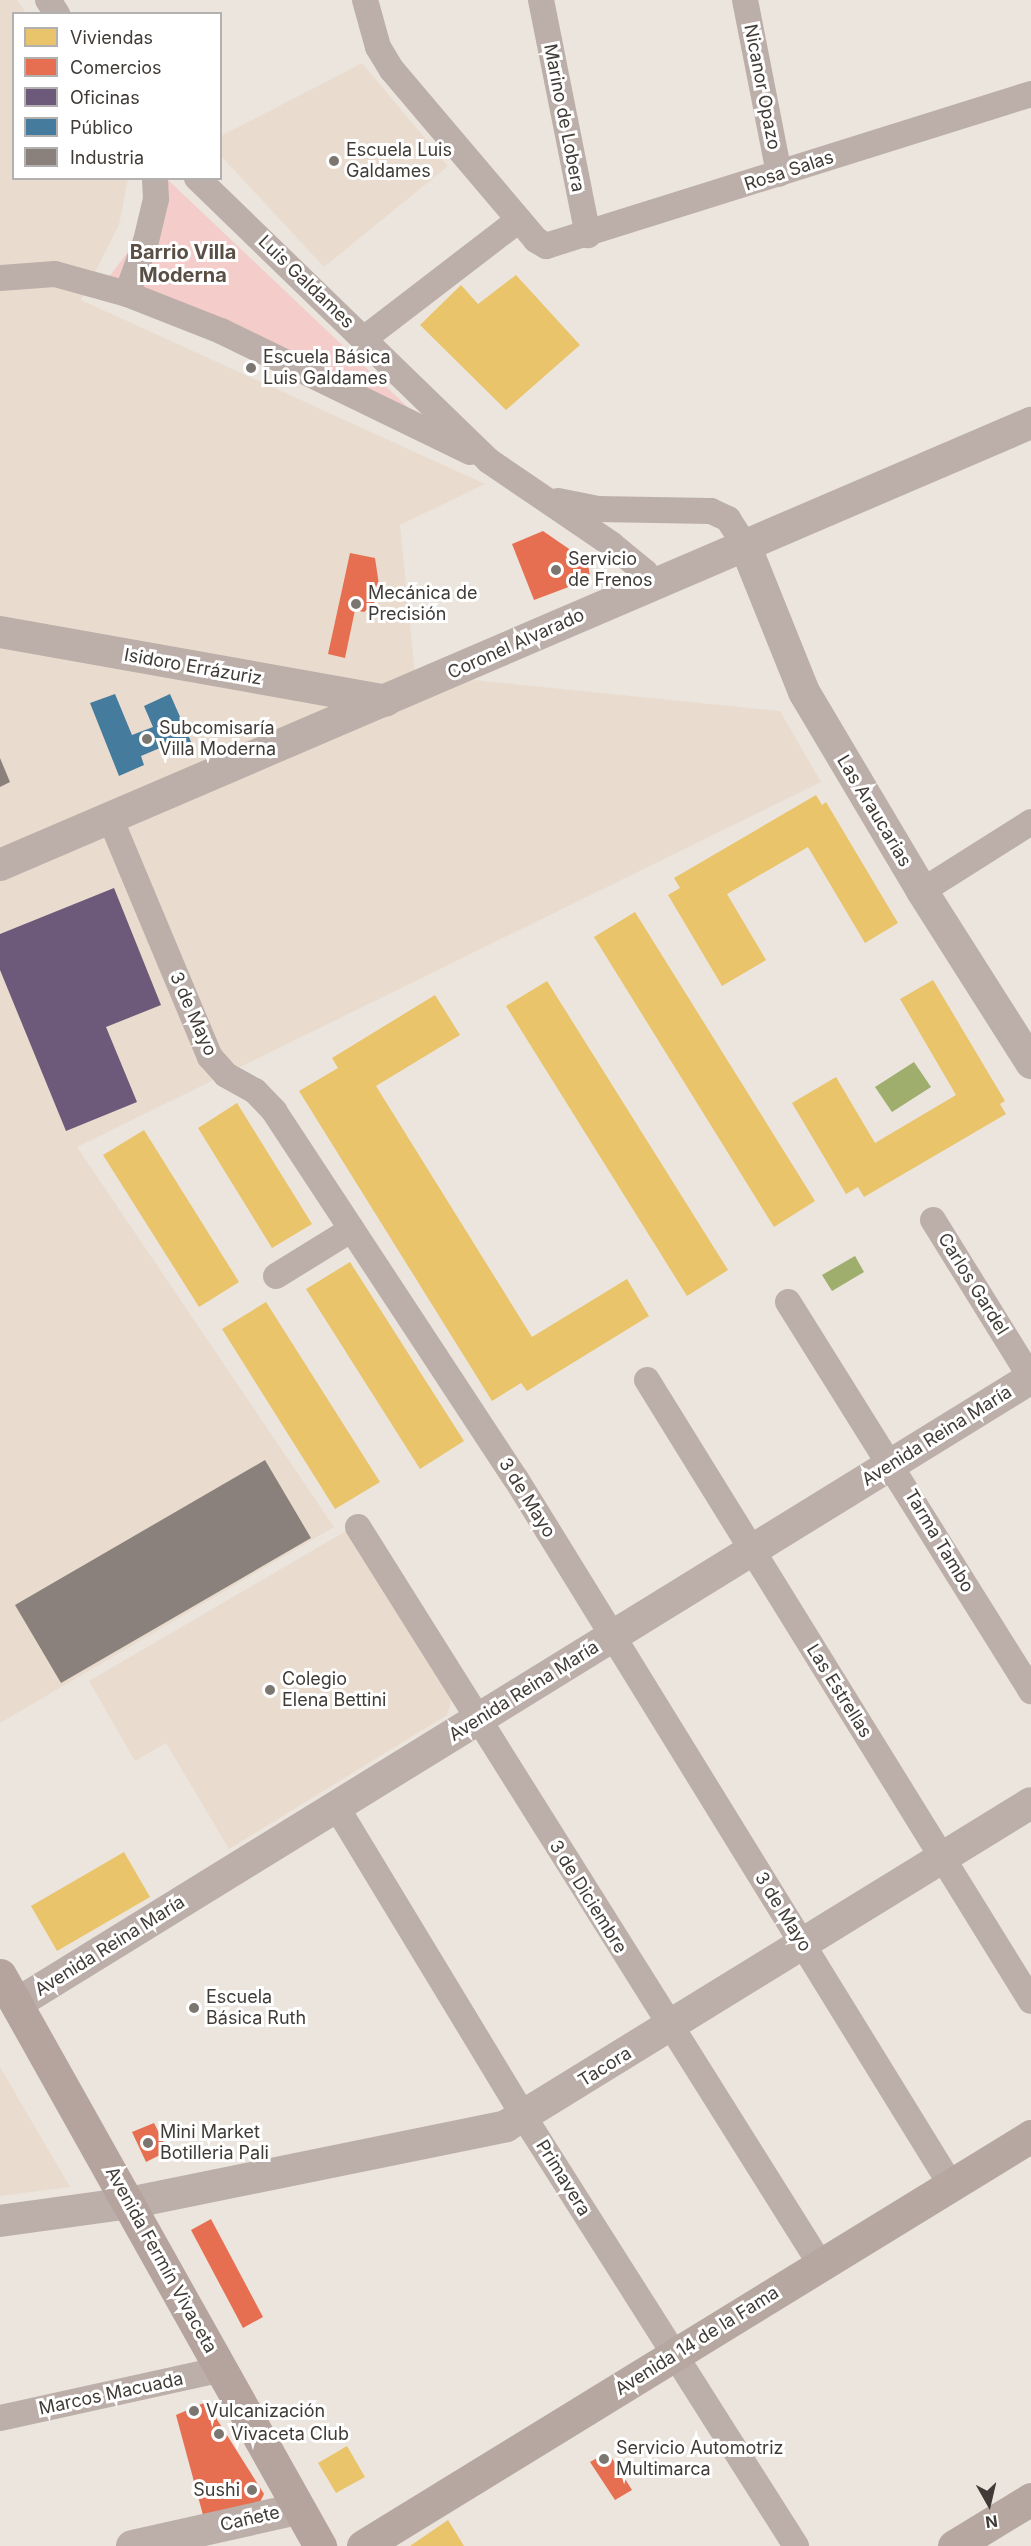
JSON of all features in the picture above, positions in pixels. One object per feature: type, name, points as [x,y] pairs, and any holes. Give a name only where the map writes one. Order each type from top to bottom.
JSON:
[{"type":"main road","name":"Avenida Fermín Vivaceta","points":[[0,1975],[320,2546]]},
{"type":"main road","name":"Avenida 14 de la Fama","points":[[363,2546],[1031,2136]]},
{"type":"main road","points":[[954,2546],[1031,2499]]},
{"type":"street","points":[[365,0],[375,39],[392,70],[519,220],[365,338]]},
{"type":"street","name":"Marino de Lobera","points":[[541,0],[588,235]]},
{"type":"street","name":"Nicanor Opazo","points":[[745,0],[780,174]]},
{"type":"street","name":"Rosa Salas","points":[[519,220],[546,246],[588,235],[1031,94]]},
{"type":"street","points":[[127,294],[151,220],[155,180]]},
{"type":"street","name":"Luis Galdames","points":[[199,180],[365,338],[489,461],[551,500],[634,562],[653,584]]},
{"type":"street","points":[[0,278],[55,274],[127,294],[220,331],[489,461]]},
{"type":"street","name":"Coronel Alvarado","points":[[0,865],[1031,423]]},
{"type":"street","name":"Luis Galdames","points":[[551,500],[598,509],[711,512],[728,519],[745,545]]},
{"type":"street","name":"Las Araucarias","points":[[745,545],[804,692],[922,891],[1031,1063]]},
{"type":"street","name":"Isidoro Errázuriz","points":[[0,632],[386,701]]},
{"type":"street","points":[[296,686],[314,704],[316,719],[310,734]]},
{"type":"street","name":"3 de Mayo","points":[[110,818],[210,1057],[226,1075],[255,1091],[274,1111],[352,1229],[516,1479],[951,2185]]},
{"type":"street","points":[[922,891],[1031,822]]},
{"type":"street","name":"Carlos Gardel","points":[[933,1220],[1031,1378]]},
{"type":"street","points":[[276,1276],[352,1229]]},
{"type":"street","name":"Tarma Tambo","points":[[788,1302],[892,1464],[1031,1691]]},
{"type":"street","name":"Avenida Reina María","points":[[16,2004],[1031,1378]]},
{"type":"street","name":"Las Estrellas","points":[[647,1380],[1031,2001]]},
{"type":"street","name":"3 de Diciembre","points":[[358,1527],[670,2028],[821,2265]]},
{"type":"street","name":"Tacora","points":[[0,2222],[129,2203],[484,2133],[524,2117],[1031,1803]]},
{"type":"street","name":"Primavera","points":[[336,1806],[524,2117],[796,2546]]},
{"type":"street","name":"Marcos Macuada","points":[[0,2418],[222,2370]]},
{"type":"street","name":"Cañete","points":[[132,2546],[298,2508]]},
{"type":"shaded area","points":[[0,0],[17,0],[25,12],[12,12],[12,180],[128,180],[119,225],[81,300],[485,484],[400,525],[415,674],[780,711],[821,782],[77,1147],[334,1527],[0,1723]]},
{"type":"shaded area","name":"Escuela Luis Galdames","points":[[362,63],[448,166],[324,267],[222,157],[222,135]]},
{"type":"shaded area","points":[[168,180],[417,416],[102,286],[137,240]]},
{"type":"shaded area","points":[[914,1062],[931,1087],[892,1112],[875,1087]]},
{"type":"shaded area","points":[[855,1256],[864,1272],[832,1291],[822,1275]]},
{"type":"shaded area","name":"Colegio Elena Bettini","points":[[346,1531],[452,1698],[447,1715],[229,1849],[166,1743],[135,1761],[89,1681]]},
{"type":"shaded area","points":[[0,2067],[70,2187],[0,2196]]},
{"type":"building: Viviendas","points":[[516,275],[580,345],[506,410],[420,325],[461,285],[478,304]]},
{"type":"building: Viviendas","points":[[816,795],[822,805],[826,802],[898,923],[865,943],[808,847],[727,894],[766,960],[722,986],[668,895],[680,888],[674,878]]},
{"type":"building: Viviendas","points":[[635,912],[815,1201],[774,1227],[594,937]]},
{"type":"building: Viviendas","points":[[933,980],[1005,1101],[1000,1104],[1006,1114],[864,1197],[858,1187],[846,1194],[792,1103],[836,1077],[875,1143],[956,1095],[900,999]]},
{"type":"building: Viviendas","points":[[547,981],[728,1270],[687,1296],[506,1006]]},
{"type":"building: Viviendas","points":[[435,995],[460,1035],[376,1086],[532,1337],[627,1279],[649,1316],[527,1391],[521,1383],[492,1401],[299,1091],[338,1068],[332,1058]]},
{"type":"building: Viviendas","points":[[237,1103],[312,1224],[272,1248],[198,1128]]},
{"type":"building: Viviendas","points":[[144,1130],[239,1282],[199,1307],[103,1155]]},
{"type":"building: Viviendas","points":[[350,1262],[464,1441],[420,1469],[306,1289]]},
{"type":"building: Viviendas","points":[[266,1302],[380,1482],[335,1509],[222,1329]]},
{"type":"building: Viviendas","points":[[124,1852],[150,1897],[57,1951],[31,1906]]},
{"type":"building: Viviendas","points":[[347,2446],[365,2477],[336,2493],[318,2463]]},
{"type":"building: Viviendas","points":[[448,2520],[464,2546],[410,2546]]},
{"type":"building: Comercios","name":"Servicio de Frenos","points":[[543,531],[588,562],[590,579],[534,600],[512,544]]},
{"type":"building: Comercios","name":"Mecánica de Precisión","points":[[350,553],[375,558],[381,598],[364,612],[355,610],[345,658],[328,654]]},
{"type":"building: Comercios","points":[[154,2123],[168,2151],[146,2162],[132,2132]]},
{"type":"building: Comercios","points":[[211,2219],[263,2317],[243,2328],[191,2230]]},
{"type":"building: Comercios","points":[[206,2402],[264,2494],[260,2502],[203,2515],[176,2415]]},
{"type":"building: Comercios","points":[[608,2452],[632,2490],[615,2500],[590,2462]]},
{"type":"building: Oficinas","points":[[114,888],[161,1005],[106,1027],[137,1102],[66,1131],[0,970],[0,934]]},
{"type":"building: Público","name":"Subcomisaría Villa Moderna","points":[[115,694],[132,735],[153,727],[144,706],[170,694],[192,744],[164,757],[160,748],[141,756],[144,765],[119,776],[90,703]]},
{"type":"building: Industria","points":[[0,758],[10,782],[0,787]]},
{"type":"building: Industria","points":[[265,1460],[311,1538],[61,1683],[15,1605]]},
{"type":"place","name":"Escuela Luis Galdames","points":[[334,161]]},
{"type":"place","name":"Escuela Básica Luis Galdames","points":[[251,368]]},
{"type":"place","name":"Servicio de Frenos","points":[[556,570]]},
{"type":"place","name":"Mecánica de Precisión","points":[[356,604]]},
{"type":"place","name":"Subcomisaría Villa Moderna","points":[[147,739]]},
{"type":"place","name":"Colegio Elena Bettini","points":[[270,1690]]},
{"type":"place","name":"Escuela Básica Ruth","points":[[194,2008]]},
{"type":"place","name":"Mini Market Botilleria Pali","points":[[148,2143]]},
{"type":"place","name":"Vulcanización","points":[[194,2411]]},
{"type":"place","name":"Vivaceta Club","points":[[219,2434]]},
{"type":"place","name":"Servicio Automotriz Multimarca","points":[[604,2459]]},
{"type":"place","name":"Sushi","points":[[252,2490]]},
{"type":"district","name":"Barrio Villa Moderna","points":[[183,264]]}]
